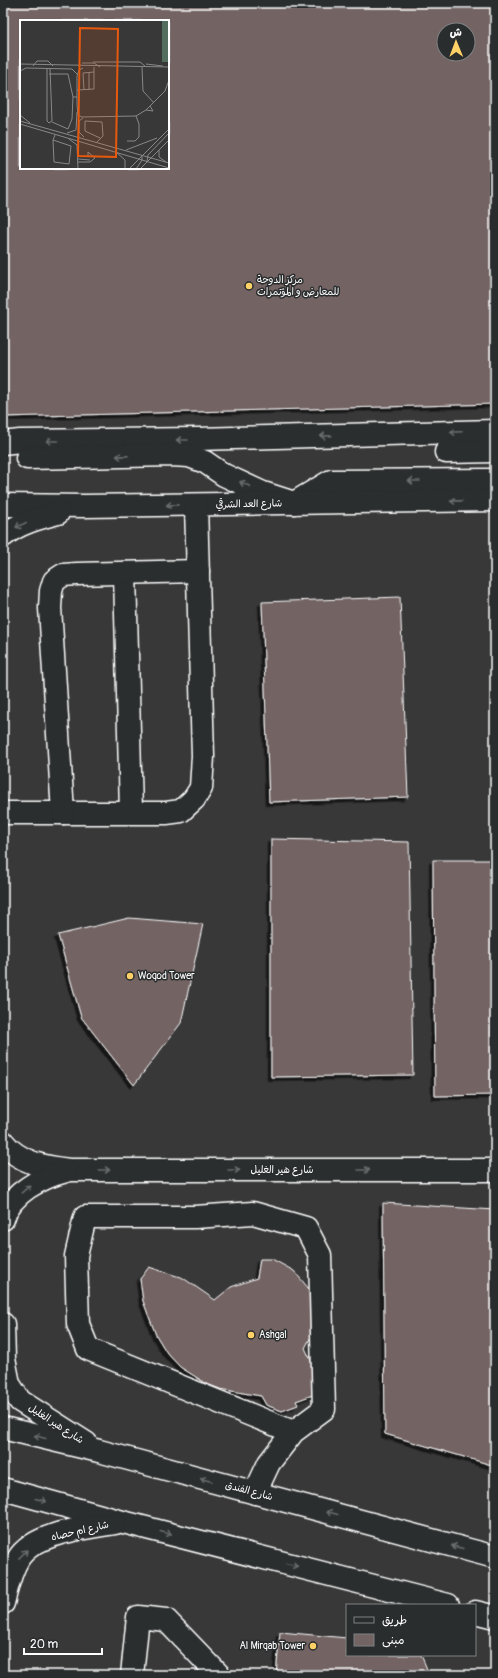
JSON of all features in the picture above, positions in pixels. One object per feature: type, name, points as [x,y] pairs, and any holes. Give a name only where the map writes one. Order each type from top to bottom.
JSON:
[{"type":"street","points":[[3,443],[20,441],[267,438],[495,431]]},
{"type":"street","points":[[28,458],[171,455],[189,456],[267,438]]},
{"type":"street","points":[[446,452],[495,451]]},
{"type":"street","points":[[189,456],[205,462],[224,475],[263,492],[294,503],[330,481],[495,480]]},
{"type":"street","name":"شارع العد الشرقي","points":[[3,505],[196,505],[495,500]]},
{"type":"street","points":[[3,813],[166,813],[181,811],[194,799],[201,788],[203,756],[196,505]]},
{"type":"street","points":[[3,536],[29,521],[85,506]]},
{"type":"street","points":[[63,812],[50,608],[51,591],[54,581],[63,576],[198,570]]},
{"type":"street","points":[[125,573],[131,812]]},
{"type":"street","name":"شارع هير الغليل","points":[[3,1142],[8,1148],[25,1160],[44,1167],[70,1170],[495,1170]]},
{"type":"street","name":"شارع هير الغليل","points":[[3,1219],[5,1212],[12,1202],[28,1186],[48,1176],[70,1170]]},
{"type":"street","points":[[255,1493],[269,1463],[293,1432],[324,1409],[320,1255],[306,1228],[253,1213],[195,1218],[85,1217],[76,1256],[78,1324],[88,1349],[293,1432]]},
{"type":"street","name":"شارع هير الغليل","points":[[3,1324],[4,1359],[9,1384],[20,1401],[99,1451]]},
{"type":"street","name":"شارع الفندق","points":[[3,1428],[99,1451],[495,1557]]},
{"type":"street","points":[[3,1489],[123,1522],[444,1604]]},
{"type":"street","name":"شارع ام حصاه","points":[[3,1603],[12,1572],[19,1557],[35,1543],[69,1532],[123,1522]]},
{"type":"street","points":[[476,1612],[495,1617]]},
{"type":"street","points":[[132,1675],[138,1617],[166,1620],[219,1675]]},
{"type":"building","name":"مركز الدوحة للمعارض و المؤتمرات","points":[[3,3],[495,3],[495,404],[3,417]]},
{"type":"building","points":[[400,597],[408,797],[269,802],[262,602]]},
{"type":"building","points":[[271,839],[409,842],[413,1075],[271,1077]]},
{"type":"building","points":[[433,860],[495,860],[495,1095],[435,1096]]},
{"type":"building","name":"Woqod Tower","points":[[129,918],[203,924],[181,1023],[134,1085],[81,1017],[58,935]]},
{"type":"building","points":[[383,1203],[495,1210],[495,1466],[385,1434]]},
{"type":"building","points":[[260,1259],[272,1259],[294,1271],[309,1289],[314,1308],[315,1329],[305,1348],[313,1365],[318,1393],[296,1401],[298,1405],[282,1411],[266,1405],[261,1396],[220,1389],[207,1384],[180,1367],[167,1353],[156,1335],[143,1301],[140,1279],[149,1267],[183,1278],[215,1300],[231,1287],[257,1278]]},
{"type":"building","name":"Al Mirqab Tower","points":[[280,1632],[346,1638],[346,1656],[421,1656],[427,1669],[414,1675],[276,1675]]},
{"type":"place","name":"مركز الدوحة للمعارض و المؤتمرات","points":[[249,286]]},
{"type":"place","name":"Woqod Tower","points":[[130,976]]},
{"type":"place","name":"Ashgal","points":[[251,1335]]},
{"type":"place","name":"Al Mirqab Tower","points":[[313,1646]]}]
